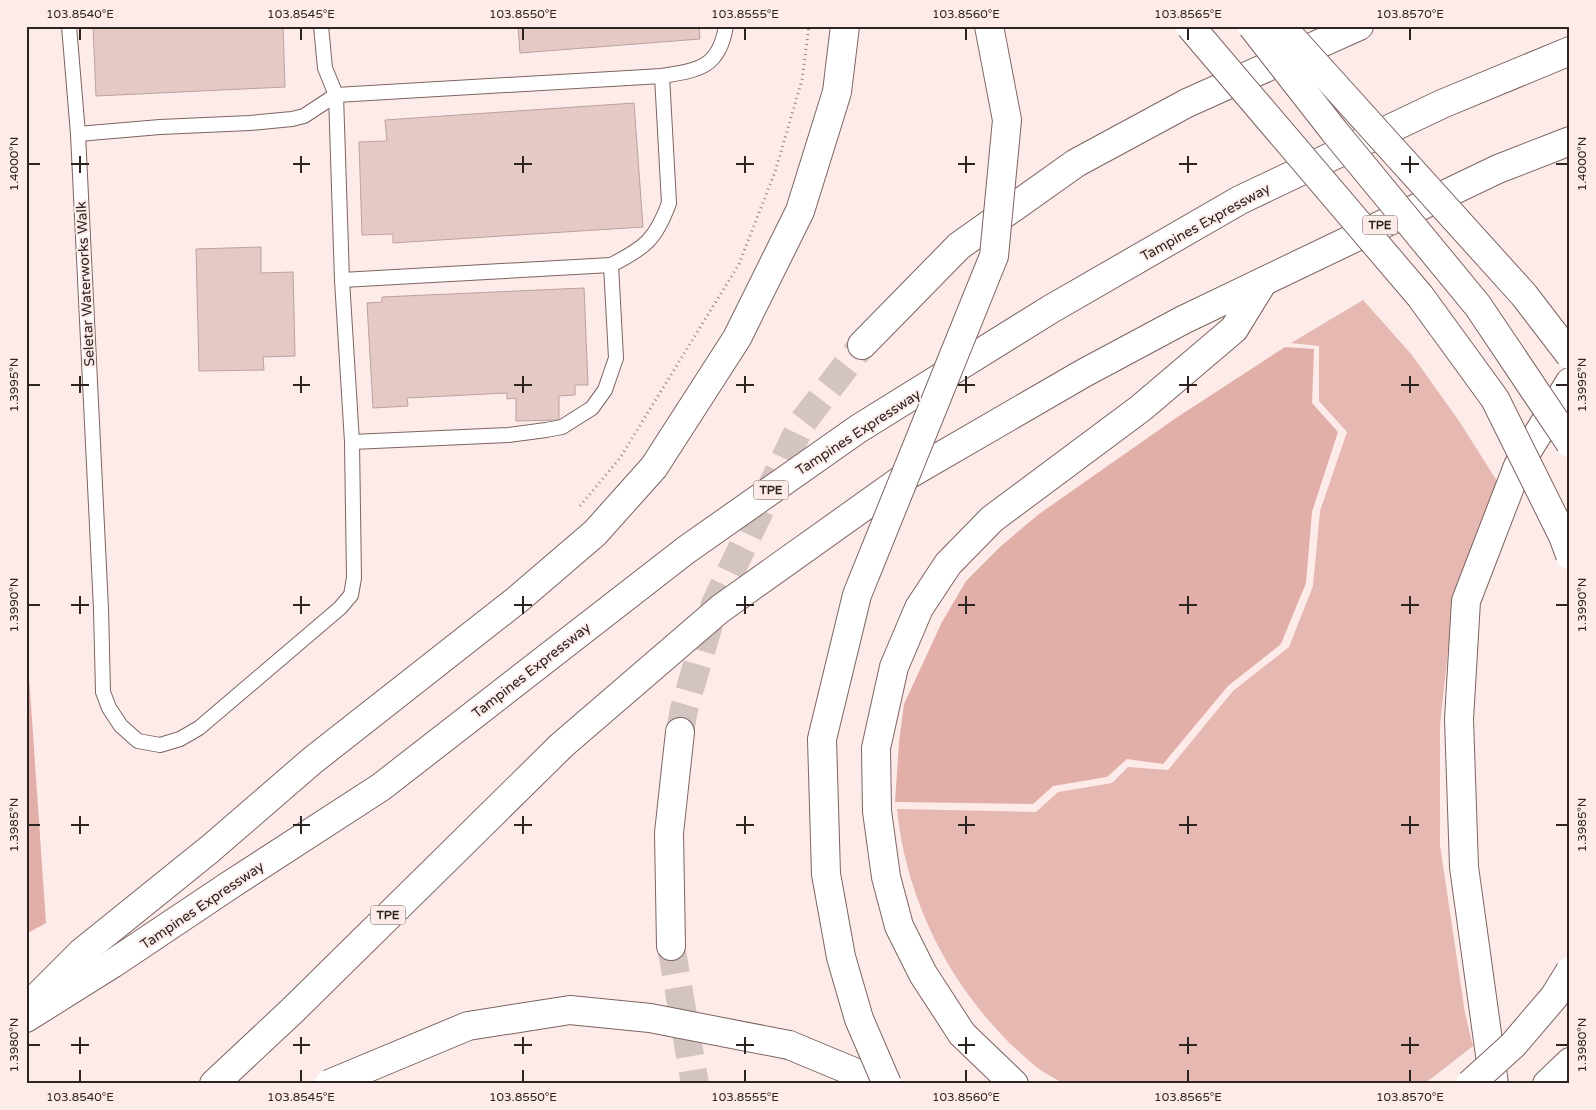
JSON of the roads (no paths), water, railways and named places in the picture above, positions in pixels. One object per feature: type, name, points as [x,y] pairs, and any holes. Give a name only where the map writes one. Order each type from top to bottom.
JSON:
[{"type":"main road","points":[[26,1008],[81,953],[210,849],[313,760],[518,599],[595,533],[654,467],[737,338],[800,211],[836,92],[846,26]]},
{"type":"main road","points":[[887,1084],[859,1019],[841,957],[826,874],[822,739],[857,595],[994,256],[1007,120],[989,26]]},
{"type":"main road","points":[[1190,26],[1420,296],[1495,399],[1563,536],[1570,555]]},
{"type":"main road","points":[[1252,26],[1334,131],[1478,306],[1570,443]]},
{"type":"main road","points":[[1281,26],[1524,295],[1570,355]]},
{"type":"main road","points":[[862,345],[959,246],[1076,163],[1187,103],[1359,26]]},
{"type":"main road","name":"Tampines Expressway","points":[[26,1018],[112,964],[381,787],[686,550],[858,429],[1051,309],[1240,200],[1442,104],[1570,51]]},
{"type":"main road","name":"TPE","points":[[214,1084],[293,1010],[562,746],[720,609],[908,475],[1084,373],[1183,320],[1498,169],[1570,141]]},
{"type":"main road","points":[[1014,1084],[962,1034],[923,974],[900,926],[886,877],[877,811],[876,748],[894,668],[920,608],[948,564],[992,520],[1141,408],[1234,329],[1263,282]]},
{"type":"main road","points":[[1494,1084],[1464,867],[1458,719],[1466,600],[1518,466],[1570,382]]},
{"type":"main road","points":[[671,946],[669,833],[680,732]]},
{"type":"main road","points":[[1470,1084],[1513,1045],[1554,997],[1570,971]]},
{"type":"main road","points":[[328,1084],[468,1026],[570,1010],[650,1018],[789,1045],[883,1084]]},
{"type":"main road","points":[[1547,1084],[1570,1062]]},
{"type":"lane","name":"Seletar Waterworks Walk","points":[[69,26],[78,134],[101,609],[103,692],[109,708],[117,720],[138,741],[160,745],[180,739],[199,728],[340,608],[351,595],[354,578],[352,442]]},
{"type":"lane","points":[[321,26],[324,68],[336,95],[342,280],[352,442],[508,435],[546,430],[562,427],[592,408],[605,390],[616,358],[611,265]]},
{"type":"lane","points":[[78,134],[292,119],[304,116],[336,95],[662,76],[697,69],[714,59],[724,39],[726,26]]},
{"type":"lane","points":[[342,280],[611,265],[645,246],[662,222],[669,203],[662,76]]},
{"type":"tunnel","points":[[680,732],[684,709],[715,604],[802,423],[862,345]]},
{"type":"tunnel","points":[[671,946],[695,1084]]}]
